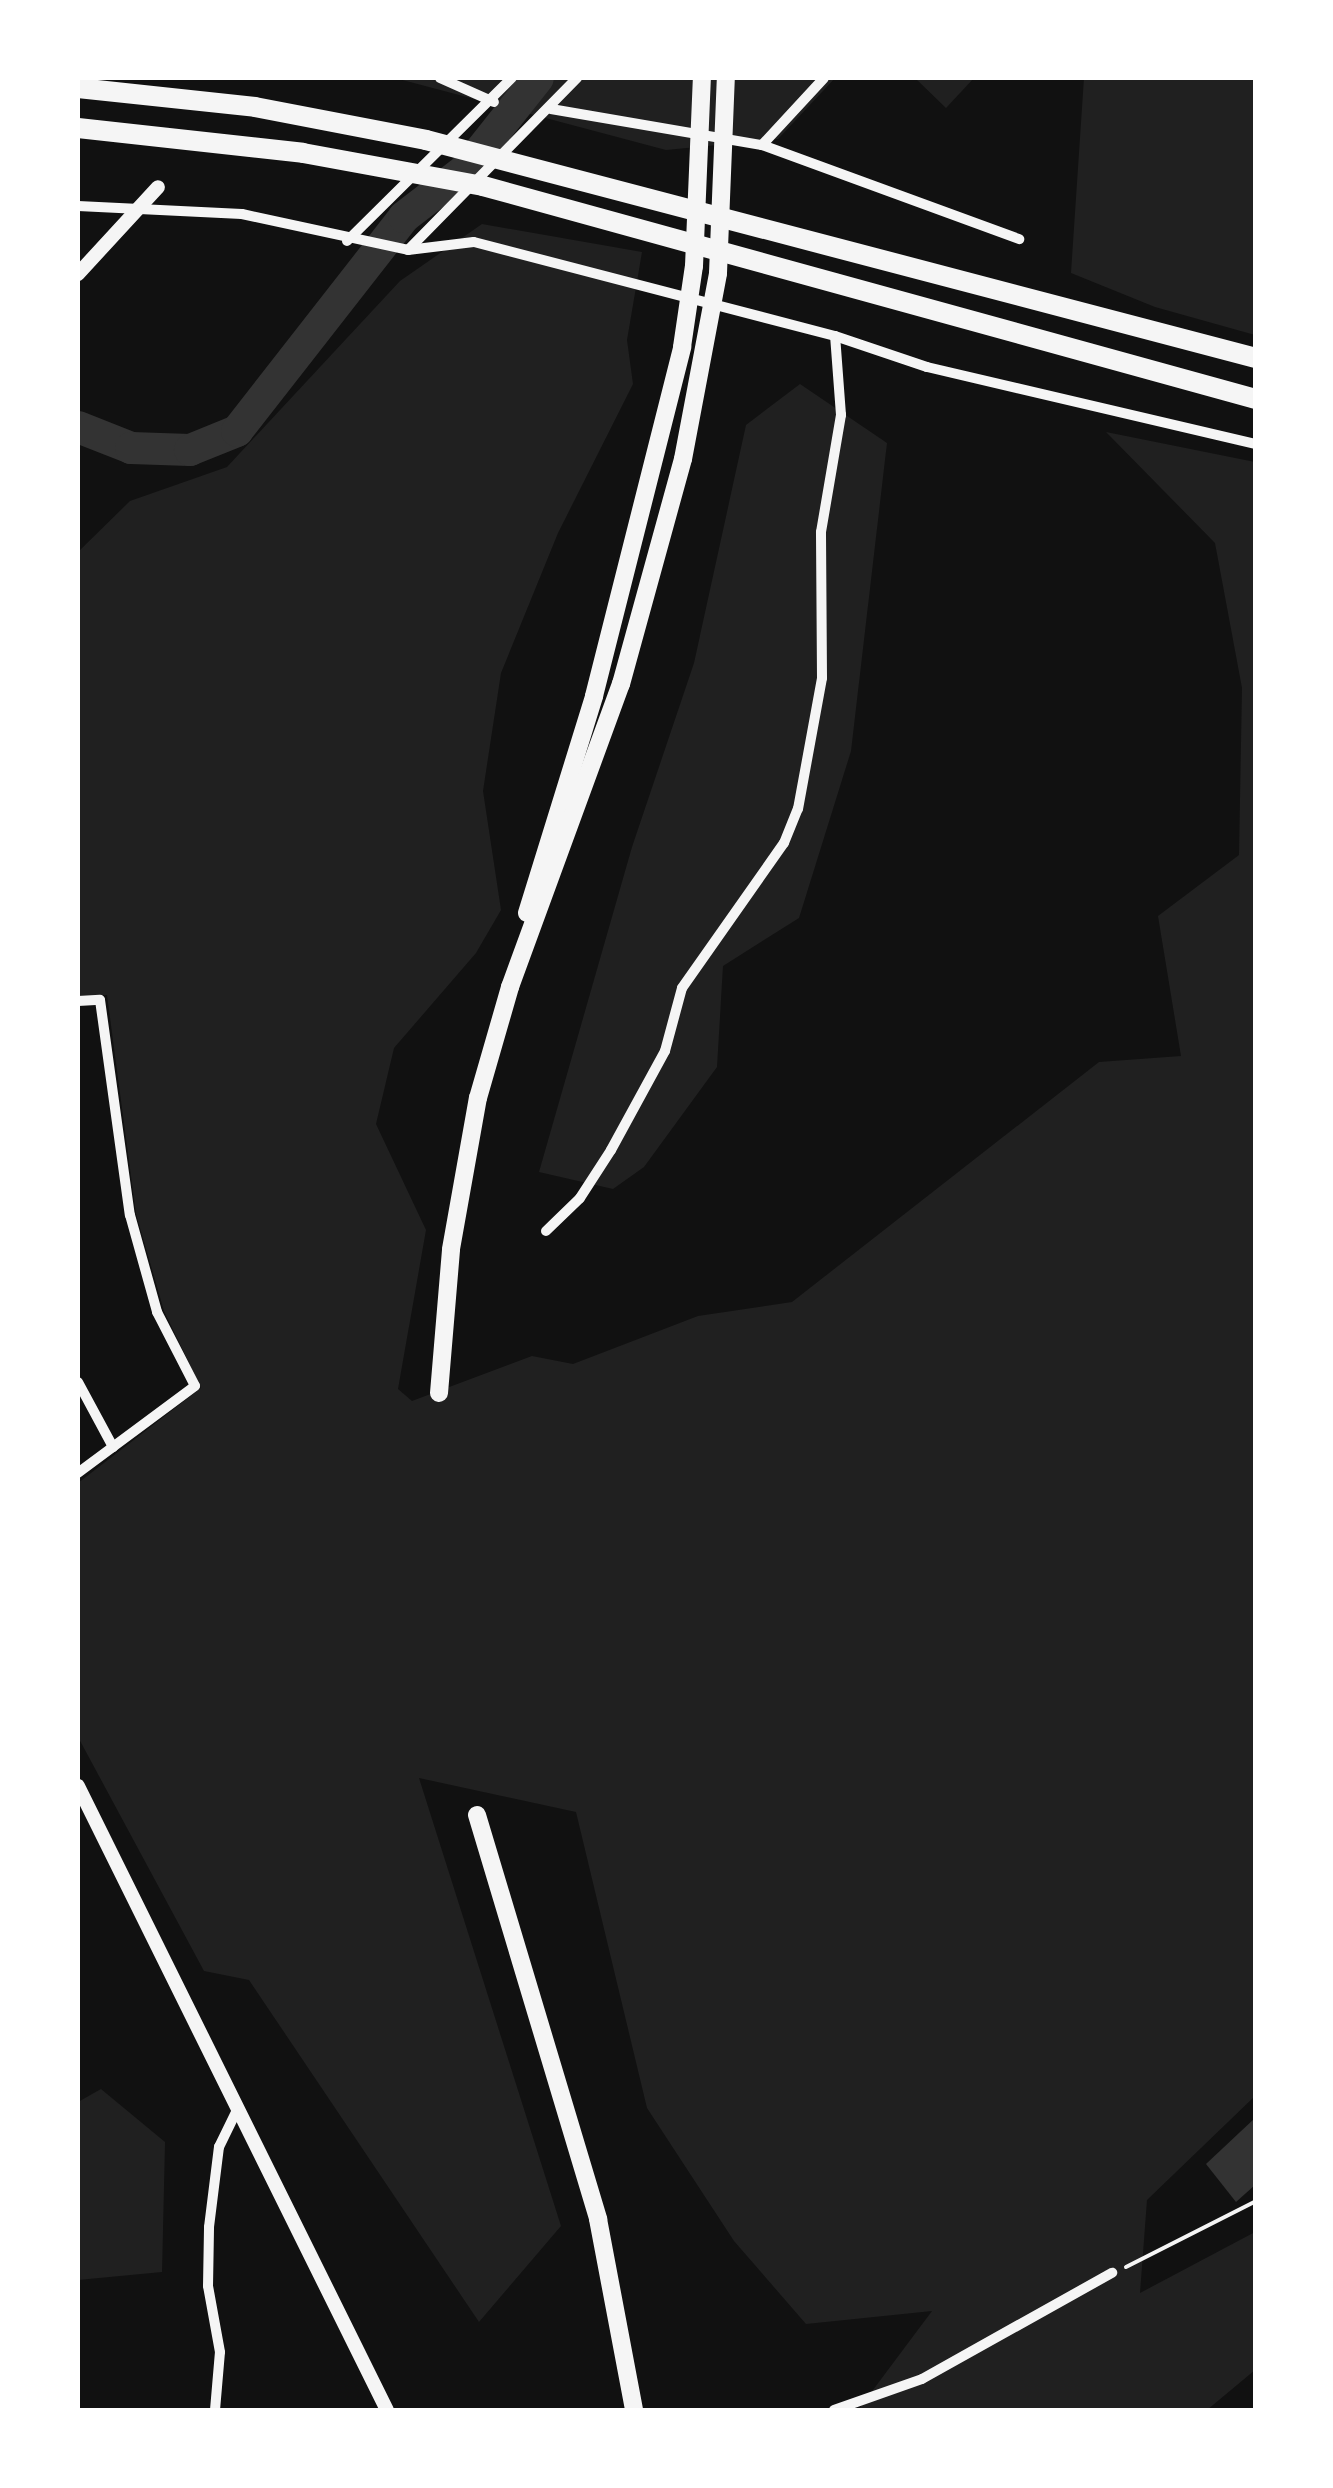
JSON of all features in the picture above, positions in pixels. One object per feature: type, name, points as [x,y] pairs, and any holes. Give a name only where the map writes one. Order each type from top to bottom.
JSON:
[{"type":"highway","points":[[439,1394],[450,1249],[478,1098],[536,874],[604,658],[682,347],[694,266],[702,78]]},
{"type":"highway","points":[[510,986],[621,684],[682,459],[704,350],[725,179],[726,78]]},
{"type":"highway","points":[[78,88],[255,106],[426,140],[1256,358]]},
{"type":"highway","points":[[78,128],[396,168],[484,186],[1256,399]]},
{"type":"highway","points":[[477,1815],[598,2219],[634,2410]]},
{"type":"street","points":[[440,78],[494,102]]},
{"type":"street","points":[[346,240],[494,102],[512,78]]},
{"type":"street","points":[[408,250],[552,109],[577,78]]},
{"type":"street","points":[[762,145],[824,78]]},
{"type":"street","points":[[552,109],[762,145],[1019,238]]},
{"type":"street","points":[[78,274],[158,186]]},
{"type":"street","points":[[78,206],[242,214],[346,240],[408,250],[474,242],[835,336],[928,367],[1256,444]]},
{"type":"street","points":[[546,1231],[580,1198],[611,1150],[664,1051],[682,988],[784,843],[798,809],[822,678],[820,532],[841,416],[835,336]]},
{"type":"street","points":[[78,1002],[100,1000],[130,1215],[157,1312],[196,1386],[78,1473]]},
{"type":"street","points":[[78,1382],[113,1447]]},
{"type":"street","points":[[78,1786],[235,2114],[388,2410]]},
{"type":"street","points":[[215,2410],[220,2352],[208,2286],[209,2228],[219,2147],[235,2114]]},
{"type":"street","points":[[834,2410],[922,2379],[1112,2273]]},
{"type":"path","points":[[1112,2273],[1256,2202]]},
{"type":"shaded area","points":[[395,78],[835,78],[778,139],[666,150]]},
{"type":"shaded area","points":[[915,78],[974,78],[946,108]]},
{"type":"shaded area","points":[[1084,78],[1255,78],[1255,335],[1155,307],[1071,273]]},
{"type":"shaded area","points":[[482,224],[642,252],[627,340],[633,384],[558,533],[501,673],[483,791],[501,910],[476,953],[394,1048],[376,1124],[426,1230],[398,1389],[412,1401],[532,1356],[573,1364],[698,1316],[792,1302],[1099,1062],[1181,1056],[1158,916],[1239,855],[1242,688],[1215,543],[1106,432],[1255,462],[1255,2096],[1147,2200],[1140,2293],[1255,2232],[1255,2370],[1207,2410],[858,2410],[932,2311],[806,2324],[734,2241],[647,2108],[576,1812],[419,1778],[561,2226],[479,2322],[249,1980],[204,1971],[78,1737],[78,1483],[201,1388],[164,1311],[136,1214],[107,995],[78,997],[78,552],[130,501],[227,467],[400,281]]},
{"type":"shaded area","points":[[800,384],[887,443],[851,751],[799,918],[723,966],[717,1067],[644,1167],[613,1189],[539,1172],[632,847],[694,663],[746,425]]},
{"type":"shaded area","points":[[101,2089],[165,2142],[162,2272],[78,2280],[78,2102]]},
{"type":"shaded area","points":[[1255,2118],[1255,2185],[1236,2202],[1206,2164]]},
{"type":"waterway","points":[[78,427],[131,448],[190,450],[237,431],[404,217],[465,170],[538,78]]}]
